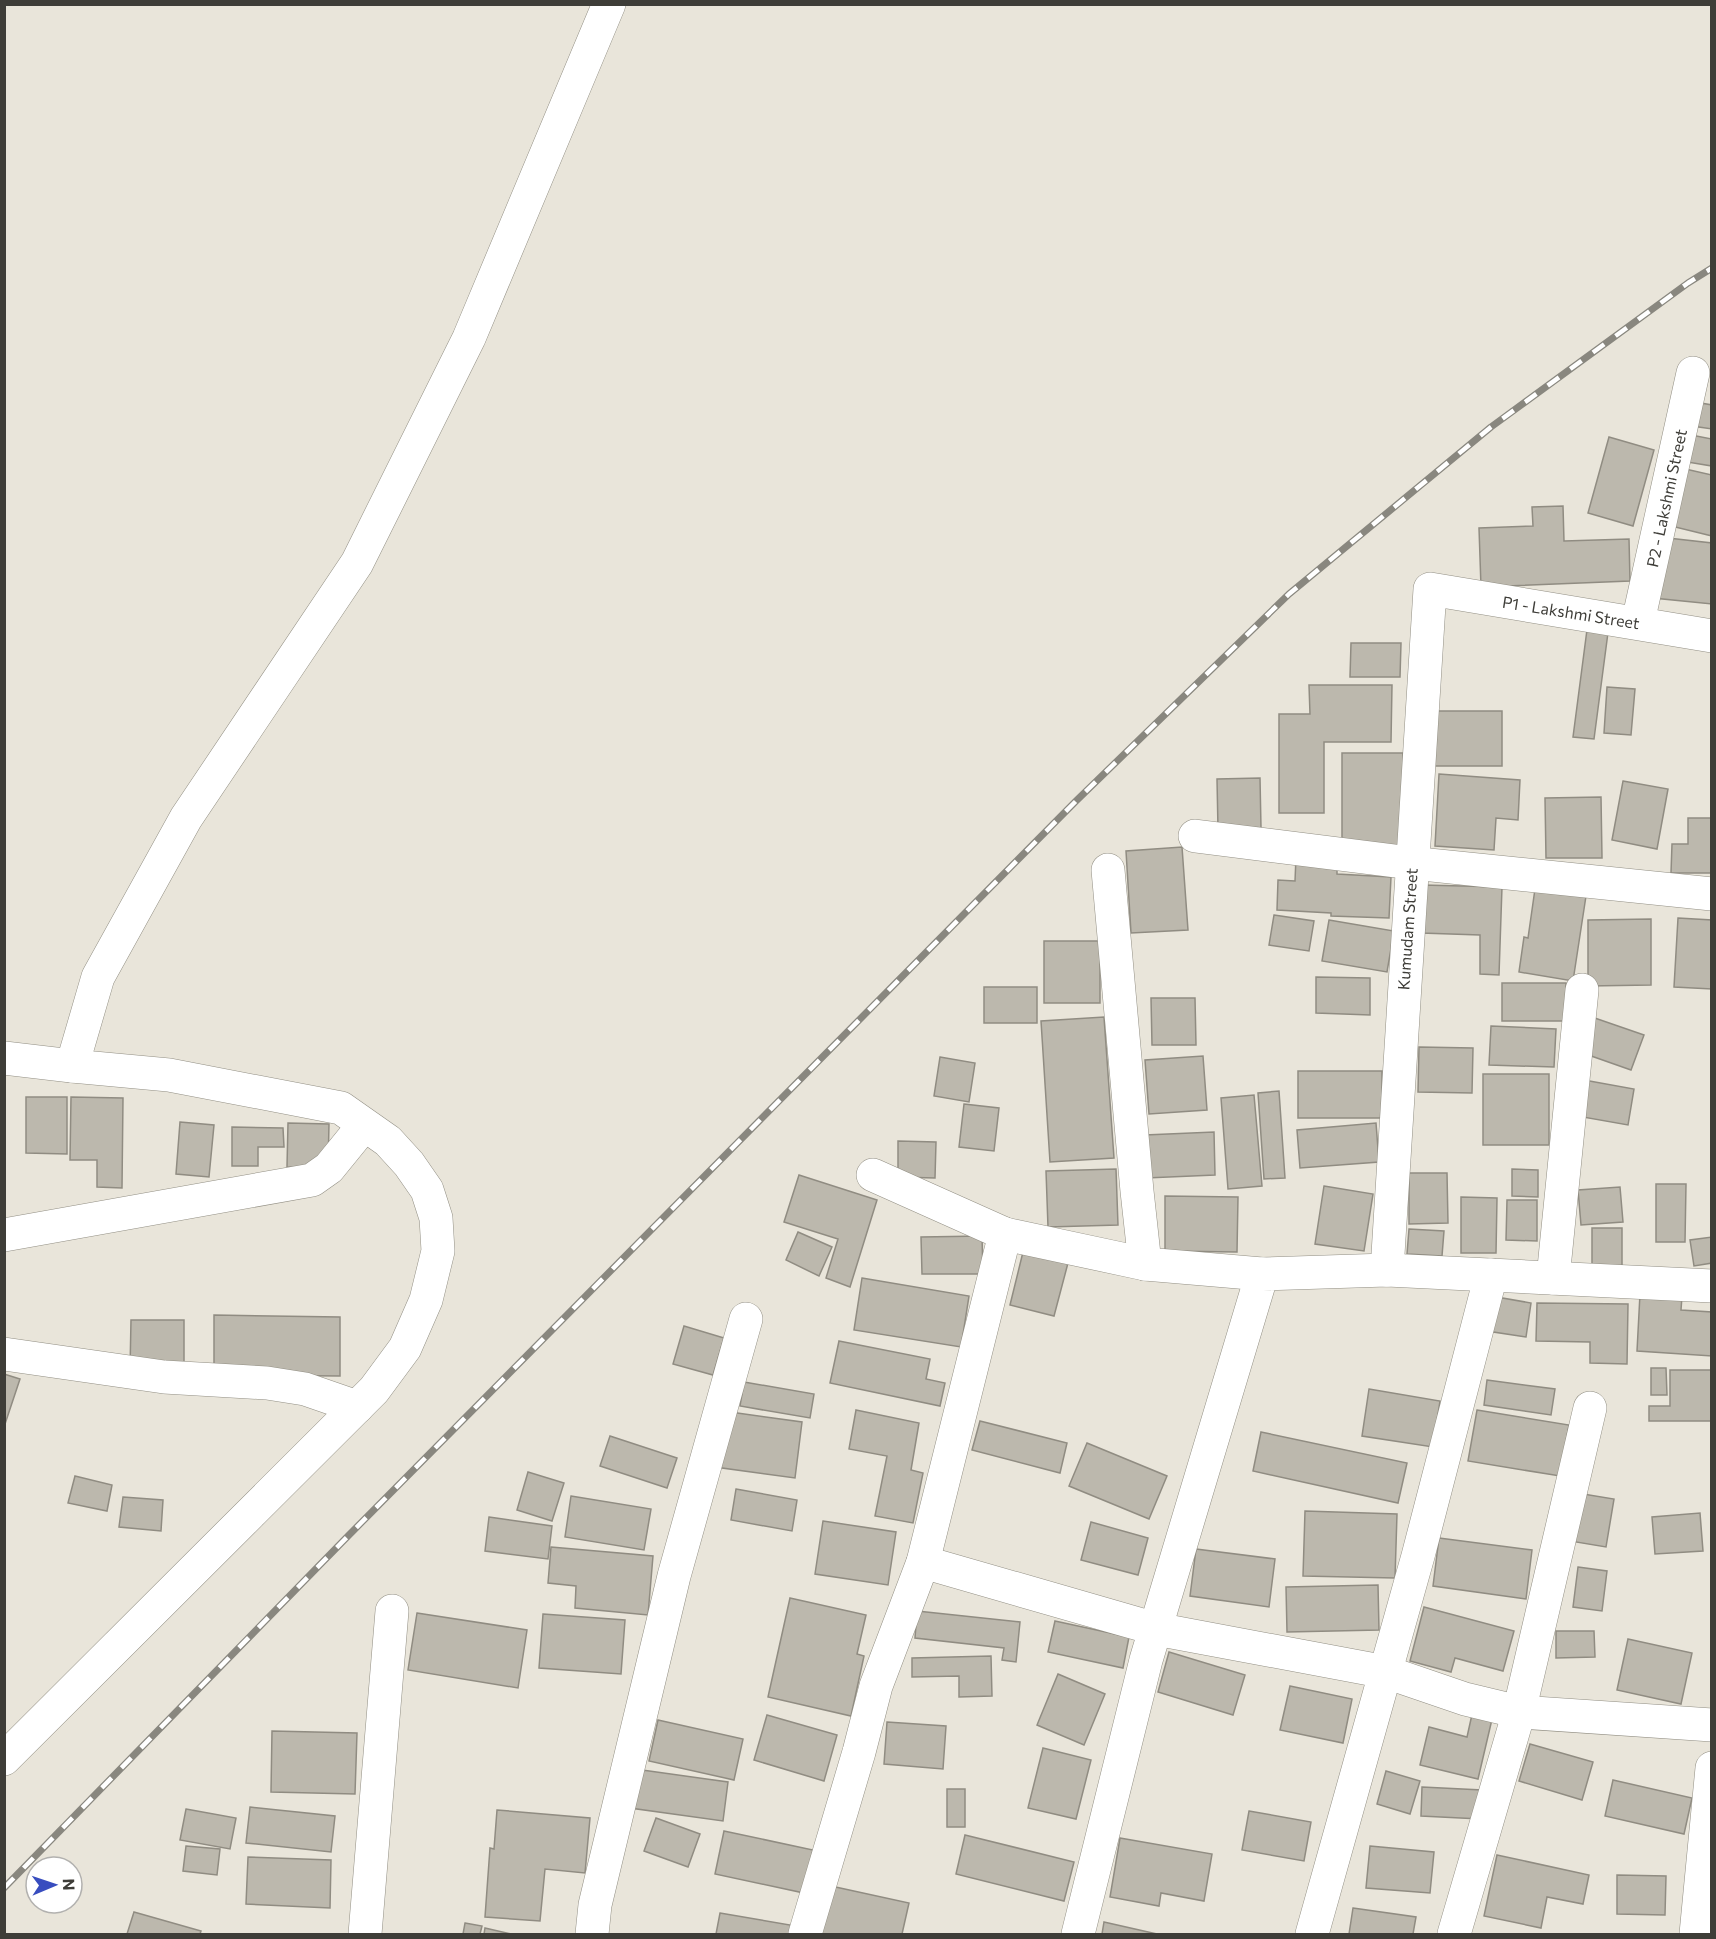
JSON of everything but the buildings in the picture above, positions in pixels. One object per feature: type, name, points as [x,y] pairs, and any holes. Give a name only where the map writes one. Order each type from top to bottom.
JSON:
[{"type":"street","points":[[72,1066],[98,977],[186,818],[357,563],[469,338],[609,4]]},
{"type":"street","name":"P2 - Lakshmi Street","points":[[1638,622],[1693,373]]},
{"type":"street","name":"P1 - Lakshmi Street","points":[[1430,589],[1712,636]]},
{"type":"street","name":"Kumudam Street","points":[[1387,1270],[1430,589]]},
{"type":"street","points":[[1195,836],[1412,863],[1712,894]]},
{"type":"street","points":[[1108,870],[1145,1264]]},
{"type":"street","points":[[1552,1278],[1582,990]]},
{"type":"street","points":[[4,1058],[169,1075],[341,1108],[388,1141],[410,1164],[427,1190],[436,1218],[438,1251],[426,1300],[405,1347],[374,1390],[4,1759]]},
{"type":"street","points":[[4,1235],[312,1180],[329,1168],[364,1125]]},
{"type":"street","points":[[873,1175],[1005,1234],[1145,1264],[1262,1274],[1387,1270],[1712,1286]]},
{"type":"street","points":[[805,1935],[848,1793],[876,1686],[923,1562],[1005,1234]]},
{"type":"street","points":[[1078,1935],[1146,1660],[1262,1274]]},
{"type":"street","points":[[1312,1935],[1418,1556],[1491,1275]]},
{"type":"street","points":[[592,1935],[595,1905],[674,1576],[746,1319]]},
{"type":"street","points":[[4,1354],[164,1377],[267,1383],[305,1389],[357,1407]]},
{"type":"street","points":[[1454,1935],[1519,1712],[1590,1408]]},
{"type":"street","points":[[923,1562],[1156,1629],[1386,1672],[1464,1699],[1519,1712],[1712,1725]]},
{"type":"street","points":[[365,1935],[392,1611]]},
{"type":"street","points":[[1696,1935],[1712,1768]]},
{"type":"railway","points":[[4,1888],[348,1536],[1076,801],[1289,594],[1491,427],[1688,283],[1712,268]]}]
